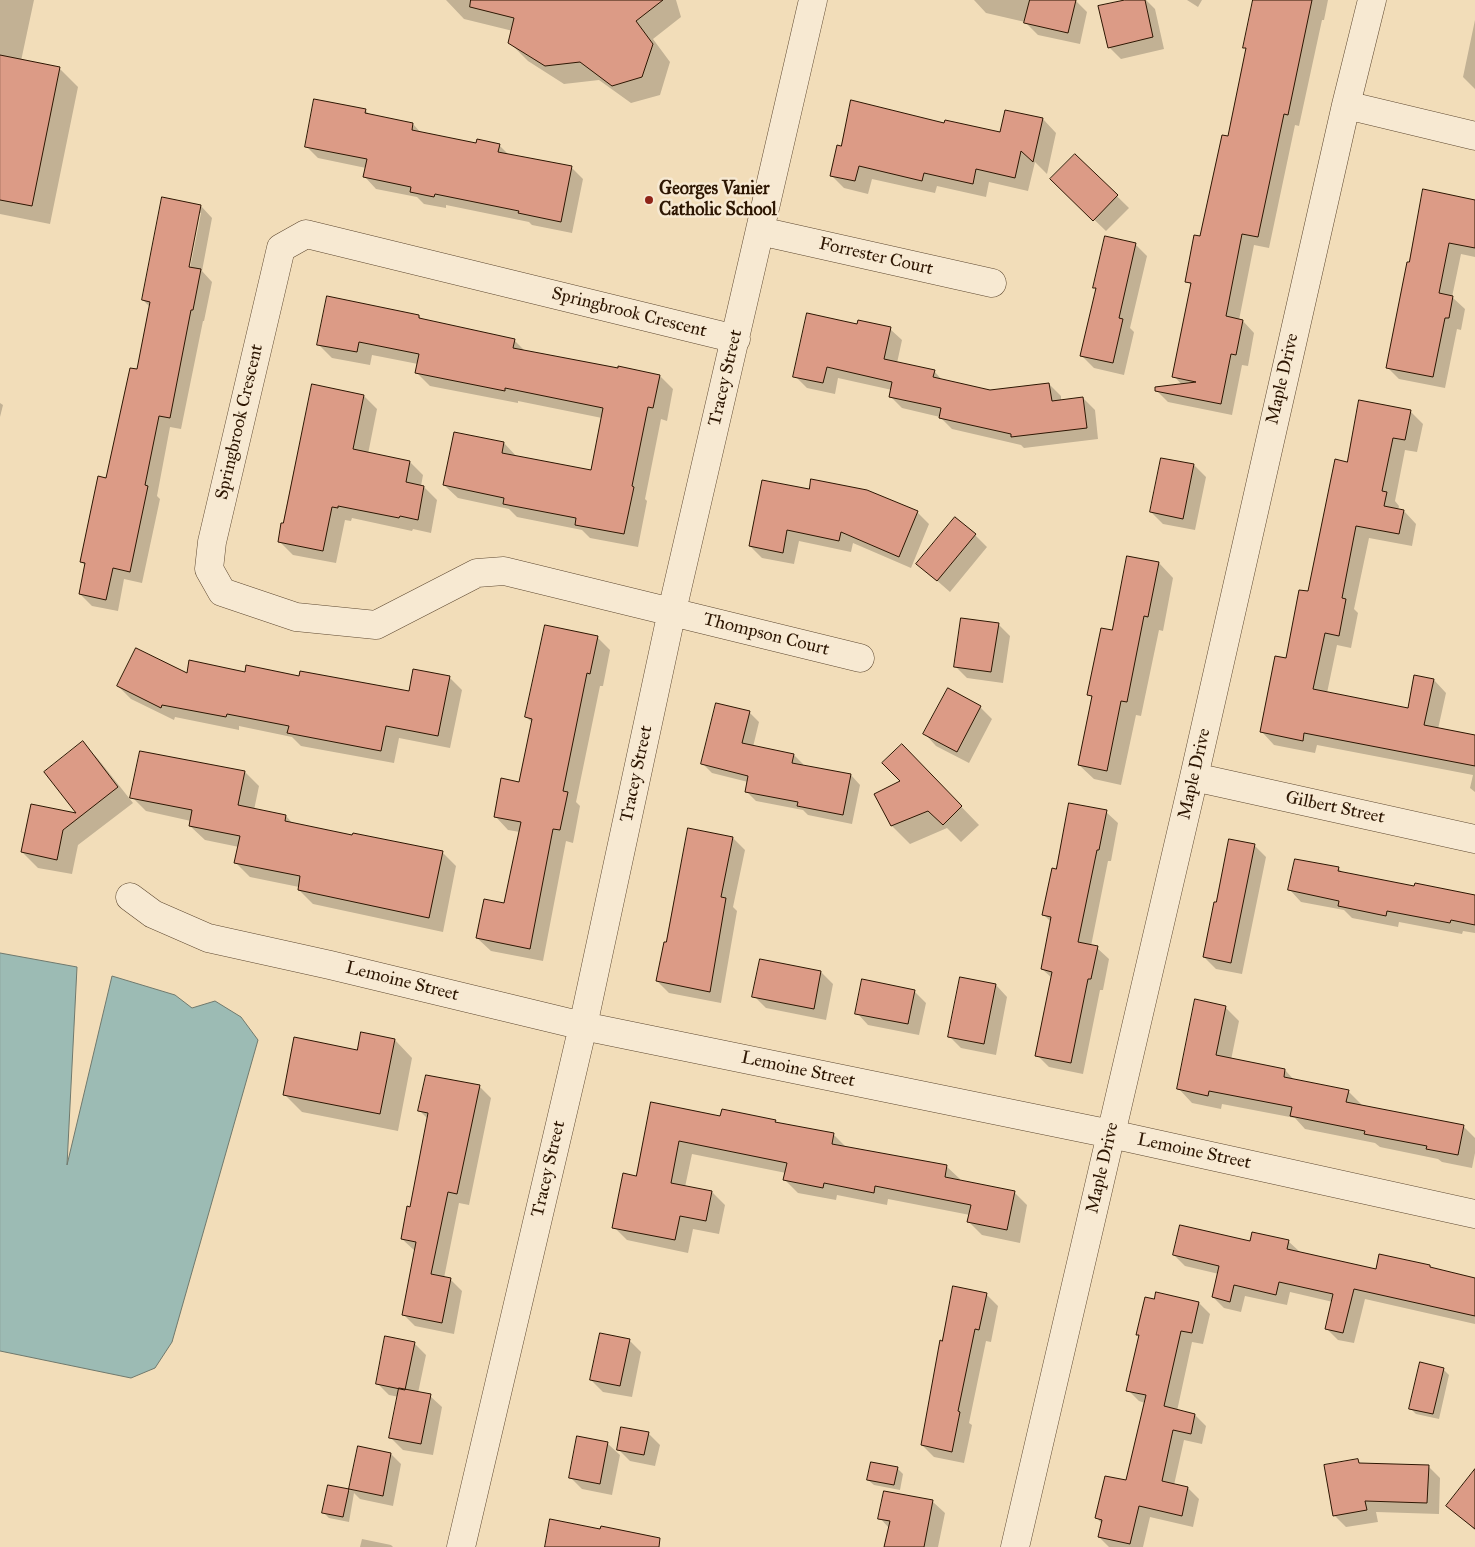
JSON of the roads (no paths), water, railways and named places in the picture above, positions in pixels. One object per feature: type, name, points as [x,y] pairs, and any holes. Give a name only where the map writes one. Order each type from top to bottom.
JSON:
[{"type":"street","name":"Tracey Street","points":[[461,1547],[583,1026],[672,611],[814,0]]},
{"type":"street","name":"Maple Drive","points":[[1015,1547],[1194,777],[1346,105],[1372,0]]},
{"type":"street","points":[[1346,105],[1475,136]]},
{"type":"street","name":"Forrester Court","points":[[760,231],[992,283]]},
{"type":"street","name":"Springbrook Crescent","points":[[672,611],[504,571],[477,573],[376,625],[296,617],[222,592],[209,569],[212,542],[281,248],[306,234],[736,339]]},
{"type":"street","name":"Thompson Court","points":[[672,611],[860,658]]},
{"type":"street","name":"Gilbert Street","points":[[1194,777],[1475,839]]},
{"type":"street","name":"Lemoine Street","points":[[130,897],[153,914],[208,938],[323,963],[583,1026],[1111,1134],[1475,1214]]},
{"type":"water","points":[[0,953],[77,967],[67,1165],[112,976],[175,995],[192,1008],[215,1001],[241,1017],[258,1040],[172,1342],[155,1368],[131,1378],[0,1351]]},
{"type":"place","name":"Georges Vanier Catholic School","points":[[649,200]]}]
